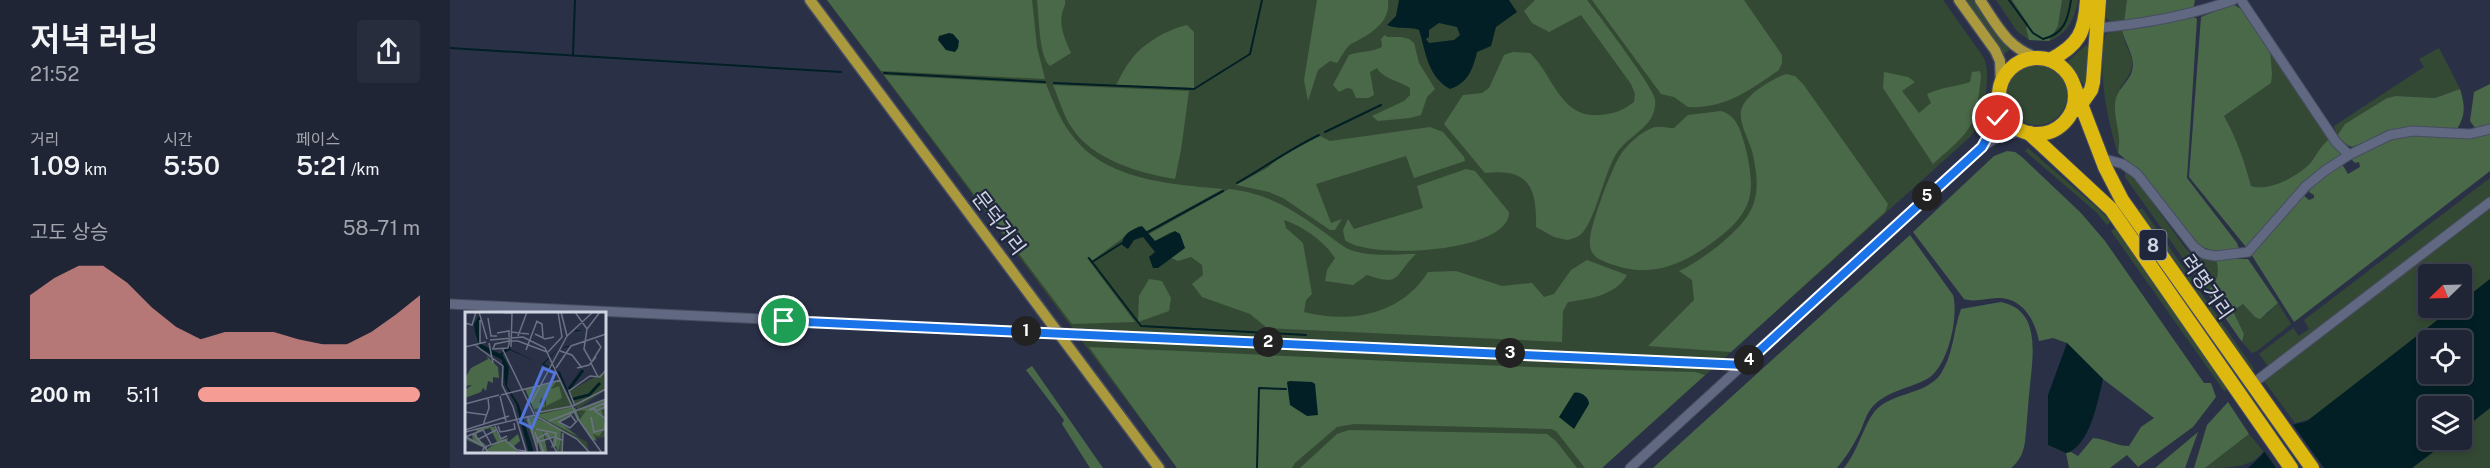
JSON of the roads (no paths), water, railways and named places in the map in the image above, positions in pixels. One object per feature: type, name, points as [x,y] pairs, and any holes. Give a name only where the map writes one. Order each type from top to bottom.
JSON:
[{"type":"highway","points":[[2044,59],[2077,41],[2085,22],[2087,0]]},
{"type":"highway","points":[[2065,122],[2076,99],[2074,86],[2065,70],[2044,59],[2026,59],[2015,65],[2006,74],[2000,91],[2006,117],[2026,132],[2042,134],[2055,130],[2065,122],[2091,90],[2099,0]]},
{"type":"highway","name":"려명거리","points":[[2074,86],[2101,158],[2122,200],[2312,468]]},
{"type":"highway","name":"려명거리","points":[[2026,132],[2111,209],[2291,468]]},
{"type":"main road","name":"문덕거리","points":[[810,0],[1159,468]]},
{"type":"main road","points":[[1959,0],[2000,61],[2000,91]]},
{"type":"main road","points":[[1980,0],[2009,42],[2018,50],[2044,59]]},
{"type":"street","points":[[2097,28],[2147,23],[2198,12],[2233,0]]},
{"type":"street","points":[[2241,0],[2336,142],[2349,155]]},
{"type":"street","points":[[1982,147],[1998,118],[2000,91]]},
{"type":"street","points":[[2101,158],[2123,164],[2137,174],[2194,247],[2204,254],[2215,256],[2248,252],[2306,186],[2325,170],[2349,155],[2398,133],[2470,134],[2490,129]]},
{"type":"street","points":[[1630,468],[1982,147],[2001,136],[2026,132]]},
{"type":"street","points":[[2254,388],[2490,202]]},
{"type":"street","points":[[450,304],[1744,365]]},
{"type":"waterway","points":[[573,55],[575,0]]},
{"type":"waterway","points":[[1054,83],[1194,89],[1250,54],[1262,0]]},
{"type":"waterway","points":[[2009,0],[2033,33],[2043,39],[2056,34],[2064,25],[2071,0]]},
{"type":"waterway","points":[[450,48],[841,72]]},
{"type":"waterway","points":[[884,73],[1045,82]]},
{"type":"waterway","points":[[1325,132],[1381,105]]},
{"type":"waterway","points":[[1237,183],[1319,135]]},
{"type":"waterway","points":[[1148,232],[1223,191]]},
{"type":"waterway","points":[[1092,262],[1122,243]]},
{"type":"waterway","points":[[1089,258],[1141,326],[1306,335]]},
{"type":"waterway","points":[[1257,468],[1259,388],[1286,389]]}]
